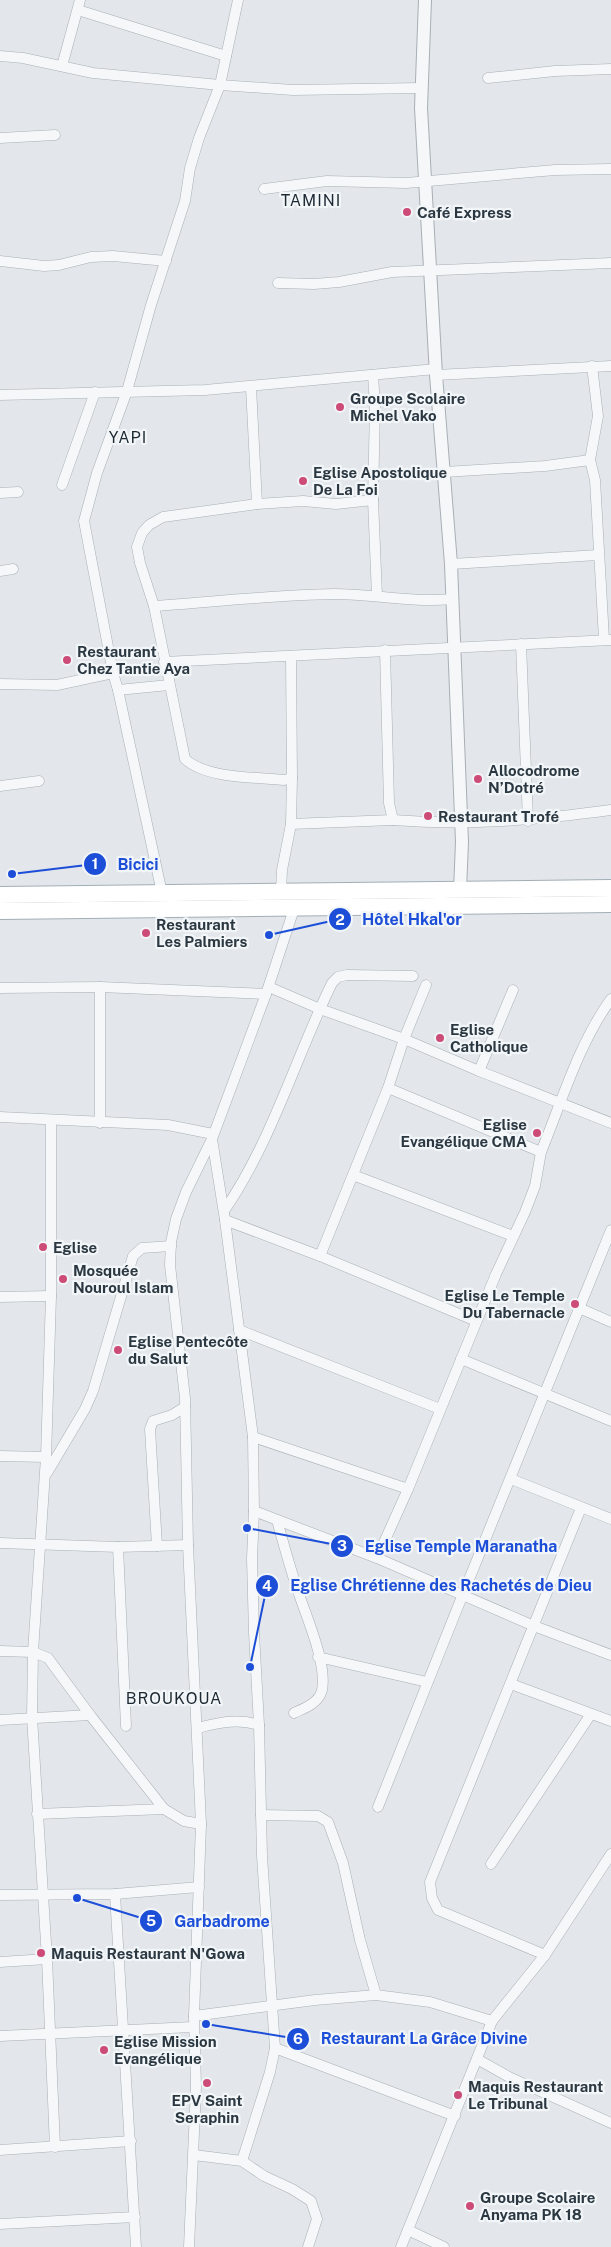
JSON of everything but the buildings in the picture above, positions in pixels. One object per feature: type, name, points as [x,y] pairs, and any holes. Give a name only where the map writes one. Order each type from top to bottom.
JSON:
[{"type":"main road","points":[[0,895],[611,888]]},
{"type":"main road","points":[[0,911],[611,904]]},
{"type":"street","points":[[162,894],[113,673],[84,521],[98,473],[127,391],[151,305],[185,201],[190,168],[199,138],[220,85],[238,0]]},
{"type":"street","points":[[425,0],[421,88],[436,372],[451,564],[461,822],[460,890]]},
{"type":"street","points":[[62,66],[79,5],[226,56]]},
{"type":"street","points":[[0,56],[23,58],[93,72],[220,85],[293,90],[421,88]]},
{"type":"street","points":[[488,78],[555,71],[611,69]]},
{"type":"street","points":[[0,138],[55,135]]},
{"type":"street","points":[[264,188],[328,181],[406,183],[555,170],[611,169]]},
{"type":"street","points":[[0,261],[44,266],[59,265],[91,257],[113,256],[166,261]]},
{"type":"street","points":[[278,283],[323,284],[392,272],[611,262]]},
{"type":"street","points":[[164,662],[608,639],[598,555],[595,480],[590,460],[598,416],[592,366]]},
{"type":"street","points":[[0,395],[251,387],[372,375],[611,366]]},
{"type":"street","points":[[372,375],[375,406],[373,500],[377,596]]},
{"type":"street","points":[[251,387],[257,504]]},
{"type":"street","points":[[62,485],[95,392]]},
{"type":"street","points":[[444,472],[545,466],[590,460]]},
{"type":"street","points":[[0,493],[18,492]]},
{"type":"street","points":[[292,778],[284,780],[203,770],[185,759],[182,752],[154,606],[140,563],[137,547],[142,533],[149,525],[163,517],[257,504],[303,501],[336,504],[373,500]]},
{"type":"street","points":[[451,564],[598,555]]},
{"type":"street","points":[[0,571],[13,569]]},
{"type":"street","points":[[154,606],[312,595],[377,596],[424,601],[452,599]]},
{"type":"street","points":[[521,644],[528,821]]},
{"type":"street","points":[[385,650],[389,803],[393,820]]},
{"type":"street","points":[[281,892],[282,870],[291,824],[291,656]]},
{"type":"street","points":[[0,684],[57,685],[113,673]]},
{"type":"street","points":[[118,690],[169,685]]},
{"type":"street","points":[[0,786],[39,781]]},
{"type":"street","points":[[291,824],[393,820],[528,821],[611,810]]},
{"type":"street","points":[[189,2247],[196,2087],[193,2027],[201,1824],[188,1545],[185,1407],[170,1265],[171,1246],[176,1219],[186,1192],[213,1136],[267,991],[294,909]]},
{"type":"street","points":[[225,1215],[270,1129],[332,983],[338,977],[347,975],[413,976]]},
{"type":"street","points":[[320,1256],[388,1088],[404,1039],[426,985]]},
{"type":"street","points":[[100,987],[100,1123]]},
{"type":"street","points":[[0,988],[100,987],[267,991],[404,1039],[611,1123]]},
{"type":"street","points":[[479,1071],[513,990]]},
{"type":"street","points":[[377,1558],[408,1489],[476,1321],[535,1186],[542,1152],[586,1042],[599,1016],[611,999]]},
{"type":"street","points":[[388,1088],[542,1152]]},
{"type":"street","points":[[0,1117],[182,1127],[213,1136]]},
{"type":"street","points":[[51,1121],[51,1296],[46,1457],[33,1652],[32,1717],[47,1959],[55,2146]]},
{"type":"street","points":[[213,1136],[225,1215],[252,1437],[254,1511],[252,1559],[262,1815],[271,2005],[275,2048],[270,2072],[242,2161]]},
{"type":"street","points":[[353,1175],[513,1236]]},
{"type":"street","points":[[225,1215],[476,1321]]},
{"type":"street","points":[[378,1807],[461,1595],[511,1479],[611,1230]]},
{"type":"street","points":[[44,1478],[85,1409],[93,1391],[133,1256],[142,1248],[171,1246]]},
{"type":"street","points":[[0,1296],[51,1296]]},
{"type":"street","points":[[579,1308],[611,1322]]},
{"type":"street","points":[[239,1330],[440,1409]]},
{"type":"street","points":[[461,1359],[611,1421]]},
{"type":"street","points":[[157,1546],[151,1424],[153,1420],[172,1415],[185,1407]]},
{"type":"street","points":[[252,1437],[408,1489]]},
{"type":"street","points":[[0,1456],[46,1457]]},
{"type":"street","points":[[511,1479],[611,1519]]},
{"type":"street","points":[[545,1955],[438,1910],[432,1898],[430,1882],[581,1508]]},
{"type":"street","points":[[254,1511],[377,1558],[534,1626],[611,1655]]},
{"type":"street","points":[[277,1520],[300,1598],[314,1633],[322,1690],[317,1700],[294,1713]]},
{"type":"street","points":[[0,1543],[40,1546],[188,1545]]},
{"type":"street","points":[[118,1546],[126,1726]]},
{"type":"street","points":[[0,1651],[33,1652],[48,1658],[164,1809],[184,1822],[201,1824]]},
{"type":"street","points":[[318,1657],[427,1682]]},
{"type":"street","points":[[510,1684],[611,1721]]},
{"type":"street","points":[[491,1864],[591,1714]]},
{"type":"street","points":[[0,1720],[90,1715]]},
{"type":"street","points":[[197,1728],[232,1721],[246,1721],[259,1726]]},
{"type":"street","points":[[37,1814],[164,1809]]},
{"type":"street","points":[[262,1815],[318,1816],[328,1822],[343,1863],[360,1940],[376,1995]]},
{"type":"street","points":[[401,2247],[492,2021],[545,1955],[611,1854]]},
{"type":"street","points":[[0,1895],[115,1894],[199,1887]]},
{"type":"street","points":[[115,1894],[136,2247]]},
{"type":"street","points":[[0,1962],[47,1959]]},
{"type":"street","points":[[194,2016],[271,2005],[376,1995],[430,2002],[492,2021]]},
{"type":"street","points":[[0,2036],[193,2027]]},
{"type":"street","points":[[275,2048],[455,2116]]},
{"type":"street","points":[[478,2059],[510,2077],[611,2123]]},
{"type":"street","points":[[0,2150],[131,2141]]},
{"type":"street","points":[[194,2155],[242,2161],[264,2176],[292,2189],[311,2201],[317,2219],[308,2247]]},
{"type":"street","points":[[0,2224],[135,2217]]},
{"type":"street","points":[[408,2230],[444,2247]]},
{"type":"place","name":"Café Express","points":[[407,212]]},
{"type":"place","name":"Groupe Scolaire Michel Vako","points":[[340,407]]},
{"type":"place","name":"Eglise Apostolique De La Foi","points":[[303,481]]},
{"type":"place","name":"Restaurant Chez Tantie Aya","points":[[67,660]]},
{"type":"place","name":"Allocodrome N’Dotré","points":[[478,779]]},
{"type":"place","name":"Restaurant Trofé","points":[[428,816]]},
{"type":"place","name":"Bicici","points":[[12,874]]},
{"type":"place","name":"Restaurant Les Palmiers","points":[[146,933]]},
{"type":"place","name":"Hôtel Hkal'or","points":[[269,935]]},
{"type":"place","name":"Eglise Catholique","points":[[440,1038]]},
{"type":"place","name":"Eglise Evangélique CMA","points":[[537,1133]]},
{"type":"place","name":"Eglise","points":[[43,1247]]},
{"type":"place","name":"Mosquée Nouroul Islam","points":[[63,1279]]},
{"type":"place","name":"Eglise Le Temple Du Tabernacle","points":[[575,1304]]},
{"type":"place","name":"Eglise Pentecôte du Salut","points":[[118,1350]]},
{"type":"place","name":"Eglise Temple Maranatha","points":[[247,1528]]},
{"type":"place","name":"Eglise Chrétienne des Rachetés de Dieu","points":[[250,1667]]},
{"type":"place","name":"Garbadrome","points":[[77,1898]]},
{"type":"place","name":"Maquis Restaurant N'Gowa","points":[[41,1953]]},
{"type":"place","name":"Restaurant La Grâce Divine","points":[[206,2024]]},
{"type":"place","name":"Eglise Mission Evangélique","points":[[104,2050]]},
{"type":"place","name":"EPV Saint Seraphin","points":[[207,2083]]},
{"type":"place","name":"Maquis Restaurant Le Tribunal","points":[[458,2095]]},
{"type":"place","name":"Groupe Scolaire Anyama PK 18","points":[[470,2206]]},
{"type":"district","name":"TAMINI","points":[[311,200]]},
{"type":"district","name":"YAPI","points":[[128,437]]},
{"type":"district","name":"BROUKOUA","points":[[174,1698]]}]
